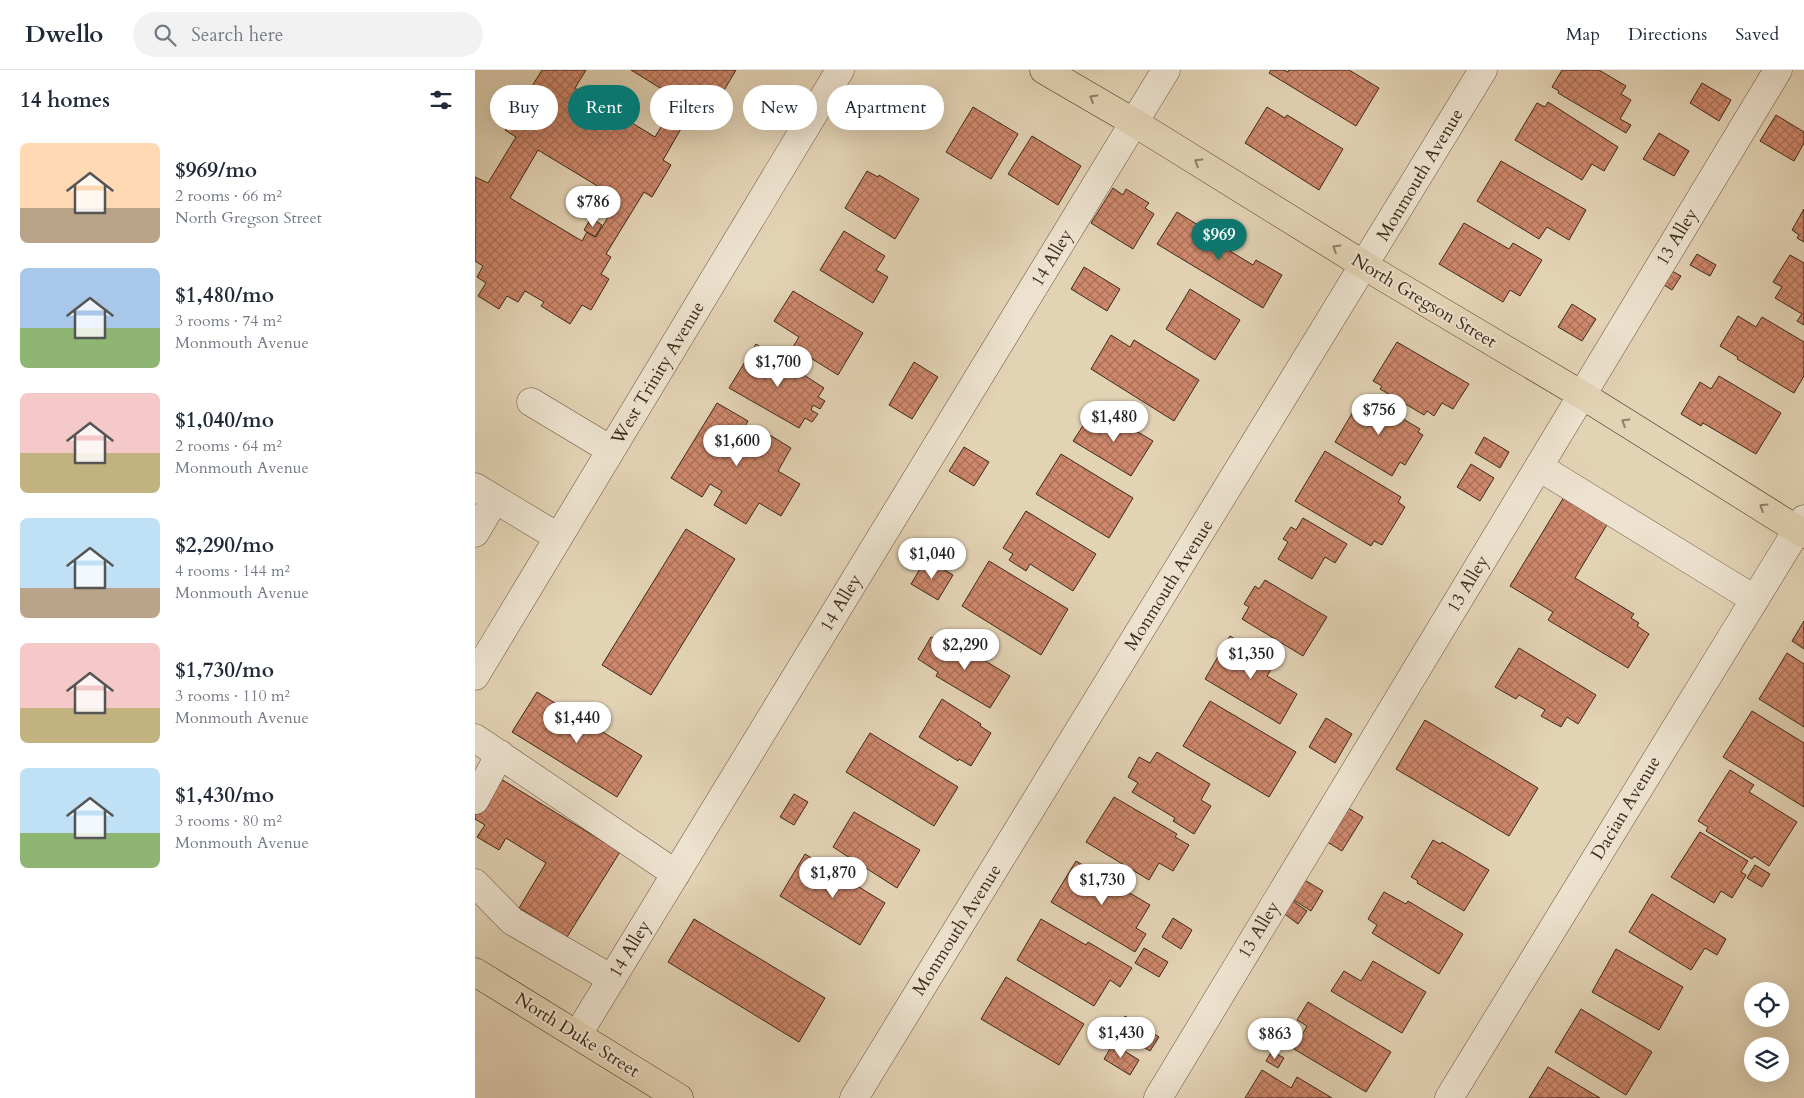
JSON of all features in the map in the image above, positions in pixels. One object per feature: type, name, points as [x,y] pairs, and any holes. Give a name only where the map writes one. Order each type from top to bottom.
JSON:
[{"type":"main road","name":"North Gregson Street","points":[[1044,70],[1135,123],[1365,266],[1802,527]]},
{"type":"main road","name":"North Duke Street","points":[[475,972],[679,1098]]},
{"type":"street","name":"West Trinity Avenue","points":[[475,676],[840,70]]},
{"type":"street","name":"14 Alley","points":[[578,1034],[1166,70]]},
{"type":"street","name":"Monmouth Avenue","points":[[853,1098],[1365,266],[1483,70]]},
{"type":"street","name":"13 Alley","points":[[1159,1098],[1778,70]]},
{"type":"street","points":[[531,402],[611,450]]},
{"type":"street","points":[[1539,467],[1754,599]]},
{"type":"street","points":[[475,533],[485,493],[558,537]]},
{"type":"street","name":"Dacian Avenue","points":[[1449,1098],[1754,599],[1802,527]]},
{"type":"street","points":[[475,738],[676,874]]},
{"type":"street","points":[[475,800],[500,754]]},
{"type":"street","points":[[475,883],[513,921],[612,979]]},
{"type":"building","points":[[542,70],[586,70],[577,85],[568,85],[568,130],[640,130],[640,128],[655,137],[659,130],[680,130],[663,160],[671,165],[652,197],[644,192],[606,254],[611,257],[601,274],[609,279],[591,310],[582,305],[570,324],[541,306],[544,302],[525,291],[518,302],[507,296],[499,309],[478,296],[486,283],[477,277],[483,266],[475,261],[475,177],[488,183],[516,137],[505,130],[558,130],[558,85],[533,85]],"holes":[[[538,150],[619,199],[596,237],[587,232],[582,241],[510,198]]]},
{"type":"building","points":[[631,70],[736,70],[727,85],[655,85]]},
{"type":"building","points":[[1271,70],[1284,70],[1288,72],[1289,70],[1349,70],[1379,88],[1356,126],[1269,73]]},
{"type":"building","points":[[1562,70],[1599,70],[1626,86],[1621,94],[1631,100],[1620,119],[1631,125],[1626,133],[1558,93],[1559,91],[1552,87]]},
{"type":"building","points":[[1702,83],[1731,100],[1719,121],[1690,103]]},
{"type":"building","points":[[1548,102],[1618,147],[1604,171],[1592,164],[1582,180],[1515,140],[1537,103],[1545,107]]},
{"type":"building","points":[[973,107],[1018,134],[991,179],[946,152]]},
{"type":"building","points":[[1267,107],[1285,118],[1287,115],[1343,149],[1319,190],[1245,143]]},
{"type":"building","points":[[1776,115],[1804,132],[1804,143],[1794,161],[1760,141]]},
{"type":"building","points":[[1659,133],[1689,151],[1674,176],[1643,159]]},
{"type":"building","points":[[1032,136],[1081,166],[1058,205],[1008,174]]},
{"type":"building","points":[[1501,161],[1586,210],[1569,240],[1547,227],[1539,239],[1477,201]]},
{"type":"building","points":[[867,171],[878,177],[879,175],[919,199],[895,239],[845,208]]},
{"type":"building","points":[[1113,188],[1123,195],[1126,189],[1149,203],[1145,208],[1154,214],[1133,249],[1091,223]]},
{"type":"building","points":[[1804,209],[1804,242],[1797,238],[1799,235],[1792,230]]},
{"type":"building","points":[[1177,212],[1198,225],[1195,230],[1253,265],[1256,260],[1282,275],[1263,308],[1157,244]]},
{"type":"building","points":[[591,218],[602,225],[595,237],[584,230]]},
{"type":"building","points":[[1464,223],[1509,249],[1513,243],[1542,260],[1520,296],[1510,290],[1503,302],[1439,264]]},
{"type":"building","points":[[844,231],[885,256],[876,270],[888,277],[873,303],[820,270]]},
{"type":"building","points":[[1697,254],[1716,265],[1710,276],[1690,265]]},
{"type":"building","points":[[1790,255],[1804,263],[1804,325],[1797,321],[1802,314],[1775,298],[1782,287],[1773,282]]},
{"type":"building","points":[[1084,267],[1120,289],[1107,311],[1071,289]]},
{"type":"building","points":[[1672,271],[1681,276],[1672,290],[1664,285]]},
{"type":"building","points":[[1190,289],[1240,320],[1215,360],[1166,329]]},
{"type":"building","points":[[793,291],[863,333],[838,375],[793,347],[799,337],[774,321]]},
{"type":"building","points":[[1572,304],[1596,319],[1582,341],[1558,327]]},
{"type":"building","points":[[1738,316],[1756,327],[1762,317],[1804,342],[1804,376],[1794,393],[1737,359],[1738,357],[1720,346]]},
{"type":"building","points":[[1111,335],[1130,347],[1134,340],[1199,380],[1174,421],[1091,369]]},
{"type":"building","points":[[1397,342],[1469,384],[1453,409],[1442,403],[1434,416],[1427,411],[1424,415],[1380,389],[1382,386],[1373,381]]},
{"type":"building","points":[[756,344],[824,388],[818,397],[825,401],[820,409],[813,405],[811,410],[818,414],[812,422],[805,418],[799,428],[729,388]]},
{"type":"building","points":[[914,362],[938,377],[912,419],[889,405]]},
{"type":"building","points":[[1719,376],[1781,413],[1756,454],[1703,423],[1701,426],[1681,414],[1700,382],[1711,389]]},
{"type":"building","points":[[1363,395],[1420,429],[1418,432],[1423,435],[1405,465],[1400,462],[1392,476],[1335,442]]},
{"type":"building","points":[[717,403],[748,421],[740,435],[752,443],[760,429],[791,448],[778,471],[800,484],[781,516],[759,503],[746,524],[714,505],[722,491],[710,484],[702,497],[671,478]]},
{"type":"building","points":[[1104,412],[1153,441],[1131,476],[1073,441],[1088,418],[1097,423]]},
{"type":"building","points":[[1484,437],[1509,452],[1500,468],[1475,453]]},
{"type":"building","points":[[964,447],[989,462],[974,486],[949,471]]},
{"type":"building","points":[[1325,451],[1401,497],[1398,502],[1405,507],[1382,545],[1374,541],[1371,546],[1295,501]]},
{"type":"building","points":[[1061,454],[1133,498],[1109,538],[1036,494]]},
{"type":"building","points":[[1471,464],[1494,478],[1480,501],[1457,487]]},
{"type":"building","points":[[1564,497],[1608,523],[1575,578],[1634,614],[1631,618],[1639,623],[1637,626],[1649,634],[1628,668],[1548,620],[1553,612],[1510,586]]},
{"type":"building","points":[[1026,511],[1096,554],[1073,591],[1030,564],[1026,571],[1009,560],[1013,554],[1003,548]]},
{"type":"building","points":[[1303,518],[1347,544],[1335,563],[1325,557],[1312,579],[1278,559],[1288,542],[1283,539],[1291,527],[1296,530]]},
{"type":"building","points":[[686,529],[735,559],[651,695],[602,665]]},
{"type":"building","points":[[926,559],[953,575],[938,600],[911,584]]},
{"type":"building","points":[[989,561],[1068,609],[1041,655],[962,606]]},
{"type":"building","points":[[1265,580],[1327,617],[1303,656],[1242,619],[1249,607],[1244,604],[1255,586],[1259,589]]},
{"type":"building","points":[[1804,621],[1804,649],[1792,641]]},
{"type":"building","points":[[1230,636],[1275,663],[1267,676],[1297,694],[1280,724],[1205,679]]},
{"type":"building","points":[[931,637],[952,650],[956,643],[1010,676],[990,708],[936,676],[938,672],[918,659]]},
{"type":"building","points":[[1519,648],[1596,695],[1578,724],[1567,717],[1561,727],[1541,716],[1545,710],[1519,695],[1516,699],[1495,687]]},
{"type":"building","points":[[1787,653],[1804,664],[1804,727],[1759,699]]},
{"type":"building","points":[[537,692],[642,756],[617,797],[512,732]]},
{"type":"building","points":[[942,699],[981,724],[980,726],[991,733],[971,766],[959,759],[958,761],[919,737]]},
{"type":"building","points":[[1210,701],[1296,752],[1269,797],[1183,746]]},
{"type":"building","points":[[1752,711],[1804,743],[1804,807],[1723,757]]},
{"type":"building","points":[[1326,718],[1352,734],[1335,763],[1309,747]]},
{"type":"building","points":[[1425,720],[1538,788],[1509,836],[1396,769]]},
{"type":"building","points":[[870,733],[958,787],[934,826],[846,772]]},
{"type":"building","points":[[1157,752],[1210,784],[1201,800],[1211,806],[1194,834],[1173,821],[1175,818],[1132,792],[1138,783],[1128,777],[1139,757],[1150,763]]},
{"type":"building","points":[[1730,770],[1754,785],[1749,792],[1797,822],[1769,866],[1754,856],[1752,859],[1706,831],[1708,827],[1698,821]]},
{"type":"building","points":[[496,776],[620,852],[567,937],[519,908],[546,863],[506,838],[499,850],[477,837],[485,825],[475,819],[475,810]]},
{"type":"building","points":[[794,794],[808,802],[794,825],[780,817]]},
{"type":"building","points":[[1114,797],[1177,834],[1175,837],[1189,845],[1173,871],[1159,863],[1149,880],[1086,842]]},
{"type":"building","points":[[1340,803],[1363,817],[1342,851],[1319,837]]},
{"type":"building","points":[[854,812],[920,850],[897,888],[833,847]]},
{"type":"building","points":[[1700,832],[1748,861],[1741,872],[1746,875],[1732,898],[1721,891],[1714,903],[1671,877]]},
{"type":"building","points":[[1433,840],[1440,844],[1442,842],[1489,870],[1464,911],[1417,883],[1418,881],[1411,877]]},
{"type":"building","points":[[805,854],[885,903],[860,945],[780,896]]},
{"type":"building","points":[[1076,861],[1150,905],[1136,928],[1146,934],[1135,952],[1051,902]]},
{"type":"building","points":[[1755,865],[1770,874],[1762,887],[1747,878]]},
{"type":"building","points":[[1296,875],[1323,891],[1311,911],[1284,894]]},
{"type":"building","points":[[1384,892],[1406,904],[1408,901],[1463,934],[1439,974],[1372,933],[1377,925],[1368,919]]},
{"type":"building","points":[[1652,894],[1726,939],[1717,955],[1705,948],[1691,970],[1629,932]]},
{"type":"building","points":[[1291,900],[1307,911],[1298,924],[1282,912]]},
{"type":"building","points":[[1173,918],[1192,930],[1181,949],[1162,937]]},
{"type":"building","points":[[694,919],[825,998],[799,1042],[668,962]]},
{"type":"building","points":[[1041,919],[1086,945],[1088,942],[1132,968],[1120,987],[1110,980],[1094,1006],[1017,960]]},
{"type":"building","points":[[1144,948],[1168,962],[1159,977],[1135,963]]},
{"type":"building","points":[[1616,949],[1683,987],[1659,1030],[1592,992]]},
{"type":"building","points":[[1373,961],[1426,992],[1402,1033],[1331,991],[1344,971],[1361,981]]},
{"type":"building","points":[[1006,977],[1084,1024],[1059,1065],[981,1019]]},
{"type":"building","points":[[1308,1002],[1391,1052],[1366,1092],[1294,1049],[1307,1026],[1297,1020]]},
{"type":"building","points":[[1581,1009],[1652,1052],[1626,1095],[1555,1052]]},
{"type":"building","points":[[1125,1016],[1159,1037],[1150,1051],[1117,1031]]},
{"type":"building","points":[[1113,1044],[1139,1060],[1130,1075],[1104,1059]]},
{"type":"building","points":[[1272,1051],[1284,1058],[1278,1068],[1266,1061]]},
{"type":"building","points":[[1548,1067],[1600,1098],[1529,1098]]},
{"type":"building","points":[[1262,1070],[1291,1088],[1297,1077],[1332,1098],[1245,1098]]}]
